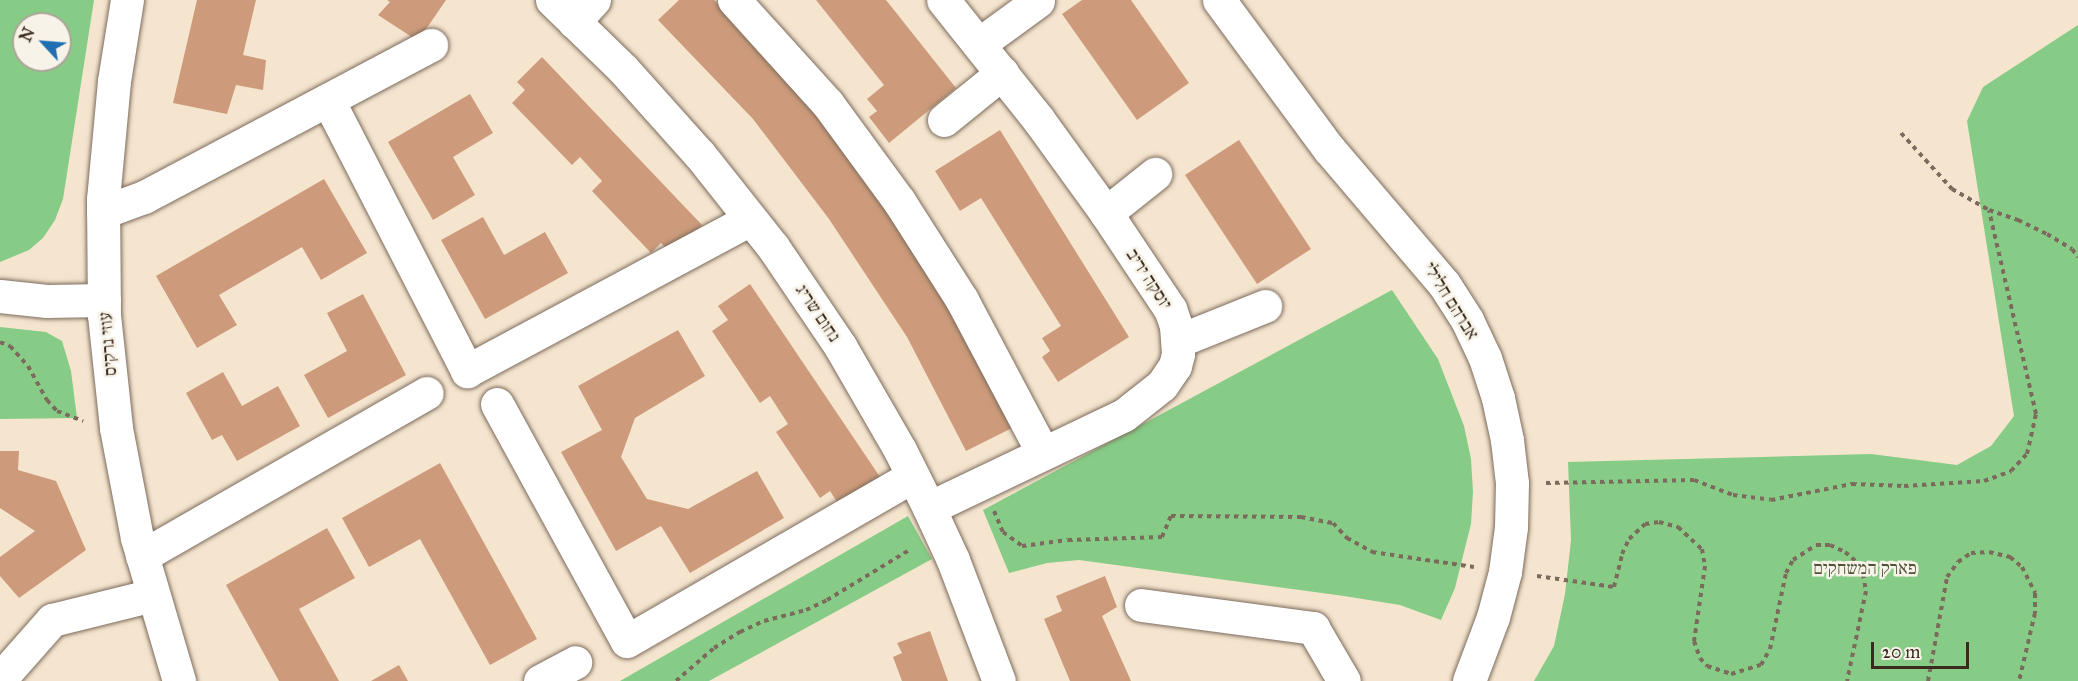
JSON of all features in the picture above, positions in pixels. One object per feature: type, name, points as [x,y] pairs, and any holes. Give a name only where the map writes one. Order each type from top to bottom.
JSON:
[{"type":"street","name":"עוזי נרקיס","points":[[127,0],[114,81],[103,212],[104,300],[117,435],[142,556],[179,681]]},
{"type":"street","points":[[734,0],[828,104],[899,201],[962,300],[1043,453]]},
{"type":"street","name":"יוסקה יריב","points":[[934,520],[982,483],[1124,415],[1145,401],[1170,376],[1178,354],[1178,341],[1170,309],[1106,213],[1002,72],[943,0]]},
{"type":"street","name":"אברהם חלילי","points":[[1219,0],[1300,112],[1359,184],[1418,250],[1467,320],[1485,358],[1498,398],[1507,440],[1512,483],[1511,527],[1505,572],[1493,617],[1470,675]]},
{"type":"street","points":[[980,44],[1038,1]]},
{"type":"street","name":"נחום שריג","points":[[574,7],[623,69],[692,146],[750,219],[840,346],[913,476],[934,520],[999,681]]},
{"type":"street","points":[[103,212],[144,197],[431,45]]},
{"type":"street","points":[[944,120],[1002,72]]},
{"type":"street","points":[[328,100],[467,371],[750,219]]},
{"type":"street","points":[[1106,213],[1155,174]]},
{"type":"street","points":[[0,296],[47,301],[104,300]]},
{"type":"street","points":[[1178,341],[1265,306]]},
{"type":"street","points":[[142,556],[427,393]]},
{"type":"street","points":[[496,404],[627,641],[913,476]]},
{"type":"street","points":[[6,660],[52,620],[153,595]]},
{"type":"street","points":[[1141,605],[1313,628],[1344,681]]},
{"type":"street","points":[[540,681],[575,662]]},
{"type":"path","points":[[1901,133],[1952,189],[1989,210],[2018,220],[2047,234],[2072,249],[2078,257]]},
{"type":"path","points":[[1512,483],[1694,480],[1733,495],[1771,500],[1852,484],[1904,486],[1984,481],[2011,471],[2027,454],[2036,414],[1989,210]]},
{"type":"path","points":[[0,342],[10,346],[28,366],[47,400],[57,411],[117,435]]},
{"type":"path","points":[[982,483],[1003,532],[1022,546],[1068,540],[1162,537],[1171,516],[1301,517],[1333,524],[1347,538],[1372,552],[1614,588],[1622,554],[1629,539],[1645,524],[1659,522],[1678,527],[1702,549],[1705,566],[1694,641],[1700,658],[1707,666],[1731,674],[1761,665],[1770,649],[1786,573],[1793,560],[1816,545],[1830,545],[1845,552],[1858,563],[1866,591],[1847,681]]},
{"type":"path","points":[[676,681],[714,648],[740,632],[764,621],[806,610],[827,600],[934,520]]},
{"type":"path","points":[[1928,681],[1947,577],[1958,562],[1971,553],[1989,552],[2010,557],[2022,567],[2035,593],[2035,613],[2019,681]]},
{"type":"green space","points":[[0,0],[94,0],[63,199],[55,220],[43,238],[29,250],[0,262]]},
{"type":"green space","name":"פארק המשחקים","points":[[2078,25],[2078,681],[1534,681],[1554,646],[1565,594],[1571,540],[1568,462],[1871,454],[1957,465],[1991,446],[2014,416],[1967,121],[1983,87]]},
{"type":"green space","points":[[1392,290],[1438,359],[1464,426],[1471,459],[1473,492],[1471,524],[1455,588],[1441,620],[1400,605],[1079,560],[1047,563],[1009,573],[983,510]]},
{"type":"green space","points":[[0,327],[46,332],[62,341],[71,371],[77,418],[0,419]]},
{"type":"green space","points":[[908,516],[932,559],[709,681],[620,681]]},
{"type":"building","points":[[197,0],[256,0],[243,55],[266,60],[263,90],[236,85],[227,114],[173,103]]},
{"type":"building","points":[[387,0],[446,0],[418,41],[378,15],[390,2]]},
{"type":"building","points":[[679,0],[714,0],[798,85],[954,306],[1014,427],[966,451],[907,337],[829,219],[753,119],[658,20]]},
{"type":"building","points":[[816,0],[886,0],[956,88],[889,143],[869,117],[877,111],[867,99],[884,85]]},
{"type":"building","points":[[1082,0],[1131,0],[1189,83],[1137,120],[1062,14]]},
{"type":"building","points":[[542,57],[702,225],[672,254],[661,243],[651,253],[592,191],[602,181],[580,157],[572,165],[512,103],[525,90],[517,82]]},
{"type":"building","points":[[470,94],[493,133],[453,157],[475,195],[433,220],[388,142]]},
{"type":"building","points":[[1000,130],[1129,337],[1058,382],[1042,357],[1050,351],[1042,338],[1061,326],[981,198],[960,211],[935,171]]},
{"type":"building","points":[[1239,140],[1311,249],[1257,284],[1185,175]]},
{"type":"building","points":[[324,179],[367,253],[321,280],[302,247],[219,295],[237,325],[197,348],[156,276]]},
{"type":"building","points":[[483,217],[504,255],[545,232],[568,273],[485,319],[441,240]]},
{"type":"building","points":[[750,284],[880,477],[839,505],[830,491],[820,498],[776,432],[788,424],[770,396],[760,403],[712,331],[728,320],[718,306]]},
{"type":"building","points":[[363,294],[406,375],[328,418],[304,375],[347,351],[327,313]]},
{"type":"building","points":[[678,330],[705,376],[635,418],[621,457],[647,499],[688,509],[757,471],[784,518],[690,573],[661,526],[616,551],[561,452],[602,430],[578,386]]},
{"type":"building","points":[[223,372],[242,406],[278,386],[300,426],[237,461],[222,435],[212,440],[186,393]]},
{"type":"building","points":[[0,451],[19,451],[18,470],[56,481],[86,550],[19,598],[0,576],[0,557],[35,531],[0,508]]},
{"type":"building","points":[[440,463],[537,639],[490,665],[420,539],[369,567],[342,518]]},
{"type":"building","points":[[327,528],[355,578],[299,609],[339,681],[279,681],[226,585]]},
{"type":"building","points":[[1105,576],[1117,607],[1102,616],[1131,681],[1070,681],[1044,619],[1062,611],[1056,596]]},
{"type":"building","points":[[930,631],[948,681],[902,681],[893,657],[902,653],[897,643]]},
{"type":"building","points":[[399,665],[408,681],[371,681]]}]
